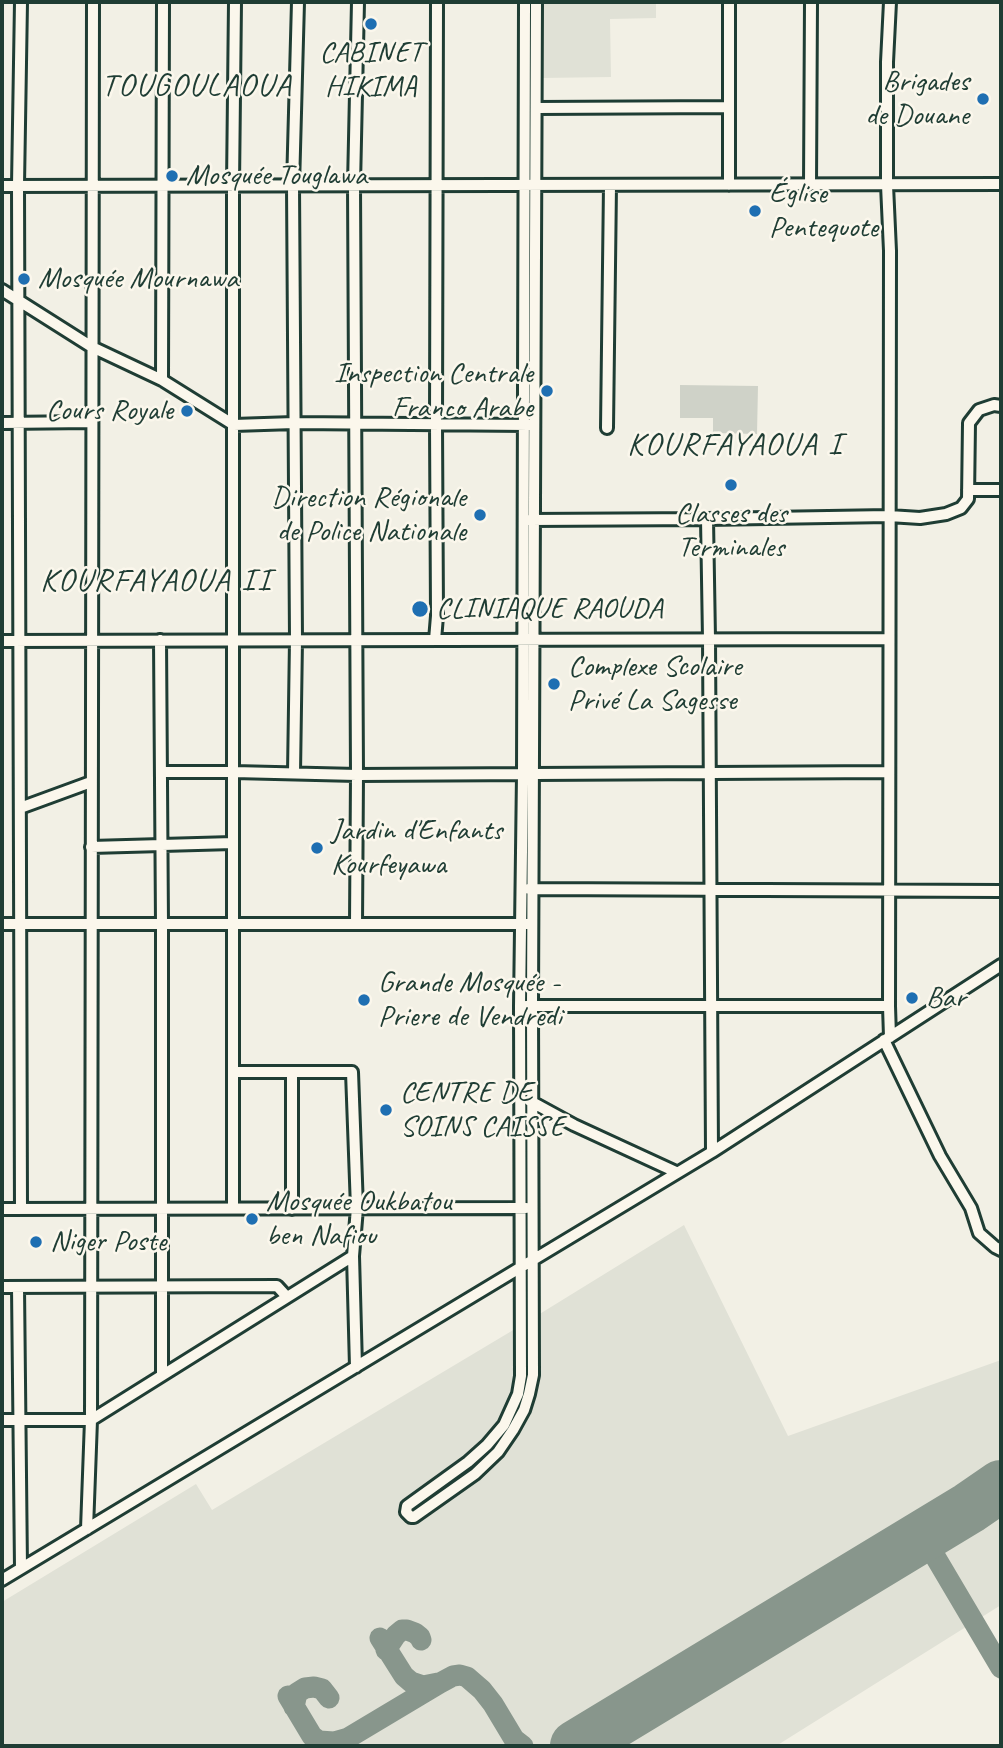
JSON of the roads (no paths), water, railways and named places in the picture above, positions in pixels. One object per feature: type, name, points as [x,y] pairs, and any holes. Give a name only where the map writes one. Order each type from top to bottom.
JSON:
[{"type":"street","points":[[20,2],[18,300],[21,1209]]},
{"type":"street","points":[[87,1529],[91,1420],[93,2]]},
{"type":"street","points":[[162,380],[163,2]]},
{"type":"street","points":[[233,1208],[235,2]]},
{"type":"street","points":[[294,774],[296,640],[293,186],[298,2]]},
{"type":"street","points":[[356,924],[354,185],[358,2]]},
{"type":"street","points":[[435,640],[438,616],[438,2]]},
{"type":"street","points":[[525,2],[530,185],[529,639],[526,1006],[521,1097],[526,1208],[533,1260],[533,1375],[524,1410],[498,1452],[475,1474],[414,1517],[408,1516],[407,1506],[487,1446],[504,1424],[518,1394],[521,1376],[521,1268],[526,1208],[533,1103],[526,1006]]},
{"type":"street","points":[[530,185],[536,108],[536,2]]},
{"type":"street","points":[[729,2],[729,185]]},
{"type":"street","points":[[810,185],[811,2]]},
{"type":"street","points":[[890,2],[887,61],[890,251],[887,1039],[940,1156],[971,1208],[979,1233],[1001,1250]]},
{"type":"street","points":[[536,108],[729,107]]},
{"type":"street","points":[[2,186],[1001,184]]},
{"type":"street","points":[[607,428],[610,185]]},
{"type":"street","points":[[2,290],[92,347],[162,380],[234,425],[529,425]]},
{"type":"street","points":[[529,520],[889,516],[920,518],[947,514],[961,508],[968,499],[969,423],[979,410],[1001,405]]},
{"type":"street","points":[[2,423],[91,422]]},
{"type":"street","points":[[968,490],[1001,490]]},
{"type":"street","points":[[707,519],[712,1152]]},
{"type":"street","points":[[2,641],[889,639]]},
{"type":"street","points":[[160,640],[162,1375]]},
{"type":"street","points":[[161,772],[357,775],[889,772]]},
{"type":"street","points":[[20,808],[91,782]]},
{"type":"street","points":[[91,847],[233,843]]},
{"type":"street","points":[[528,889],[1001,891]]},
{"type":"street","points":[[2,924],[527,924]]},
{"type":"street","points":[[2,1580],[712,1152],[1001,965]]},
{"type":"street","points":[[526,1006],[889,1006]]},
{"type":"street","points":[[233,1072],[352,1072],[357,1209],[353,1256],[356,1367]]},
{"type":"street","points":[[292,1072],[292,1209]]},
{"type":"street","points":[[521,1097],[574,1125],[676,1172]]},
{"type":"street","points":[[2,1209],[526,1208]]},
{"type":"street","points":[[2,1420],[91,1420],[353,1256]]},
{"type":"street","points":[[2,1287],[277,1286],[288,1297]]},
{"type":"street","points":[[18,1287],[21,1568]]},
{"type":"place","name":"CABINET HIKIMA","points":[[371,24]]},
{"type":"place","name":"Brigades de Douane","points":[[983,99]]},
{"type":"place","name":"Mosquée Touglawa","points":[[172,176]]},
{"type":"place","name":"Église Pentequote","points":[[755,211]]},
{"type":"place","name":"Mosquée Mournawa","points":[[24,279]]},
{"type":"place","name":"Inspection Centrale Franco Arabe","points":[[547,391]]},
{"type":"place","name":"Cours Royale","points":[[187,411]]},
{"type":"place","name":"Classes des Terminales","points":[[731,485]]},
{"type":"place","name":"Direction Régionale de Police Nationale","points":[[480,515]]},
{"type":"place","name":"CLINIAQUE RAOUDA","points":[[420,609]]},
{"type":"place","name":"Complexe Scolaire Privé La Sagesse","points":[[554,684]]},
{"type":"place","name":"Jardin d'Enfants Kourfeyawa","points":[[317,848]]},
{"type":"place","name":"Bar","points":[[912,998]]},
{"type":"place","name":"Grande Mosquée - Priere de Vendredi","points":[[364,1000]]},
{"type":"place","name":"CENTRE DE SOINS CAISSE","points":[[386,1110]]},
{"type":"place","name":"Mosquée Oukbatou ben Nafiou","points":[[252,1219]]},
{"type":"place","name":"Niger Poste","points":[[36,1242]]},
{"type":"district","name":"TOUGOULAOUA","points":[[197,87]]},
{"type":"district","name":"KOURFAYAOUA I","points":[[735,446]]},
{"type":"district","name":"KOURFAYAOUA II","points":[[156,582]]}]
